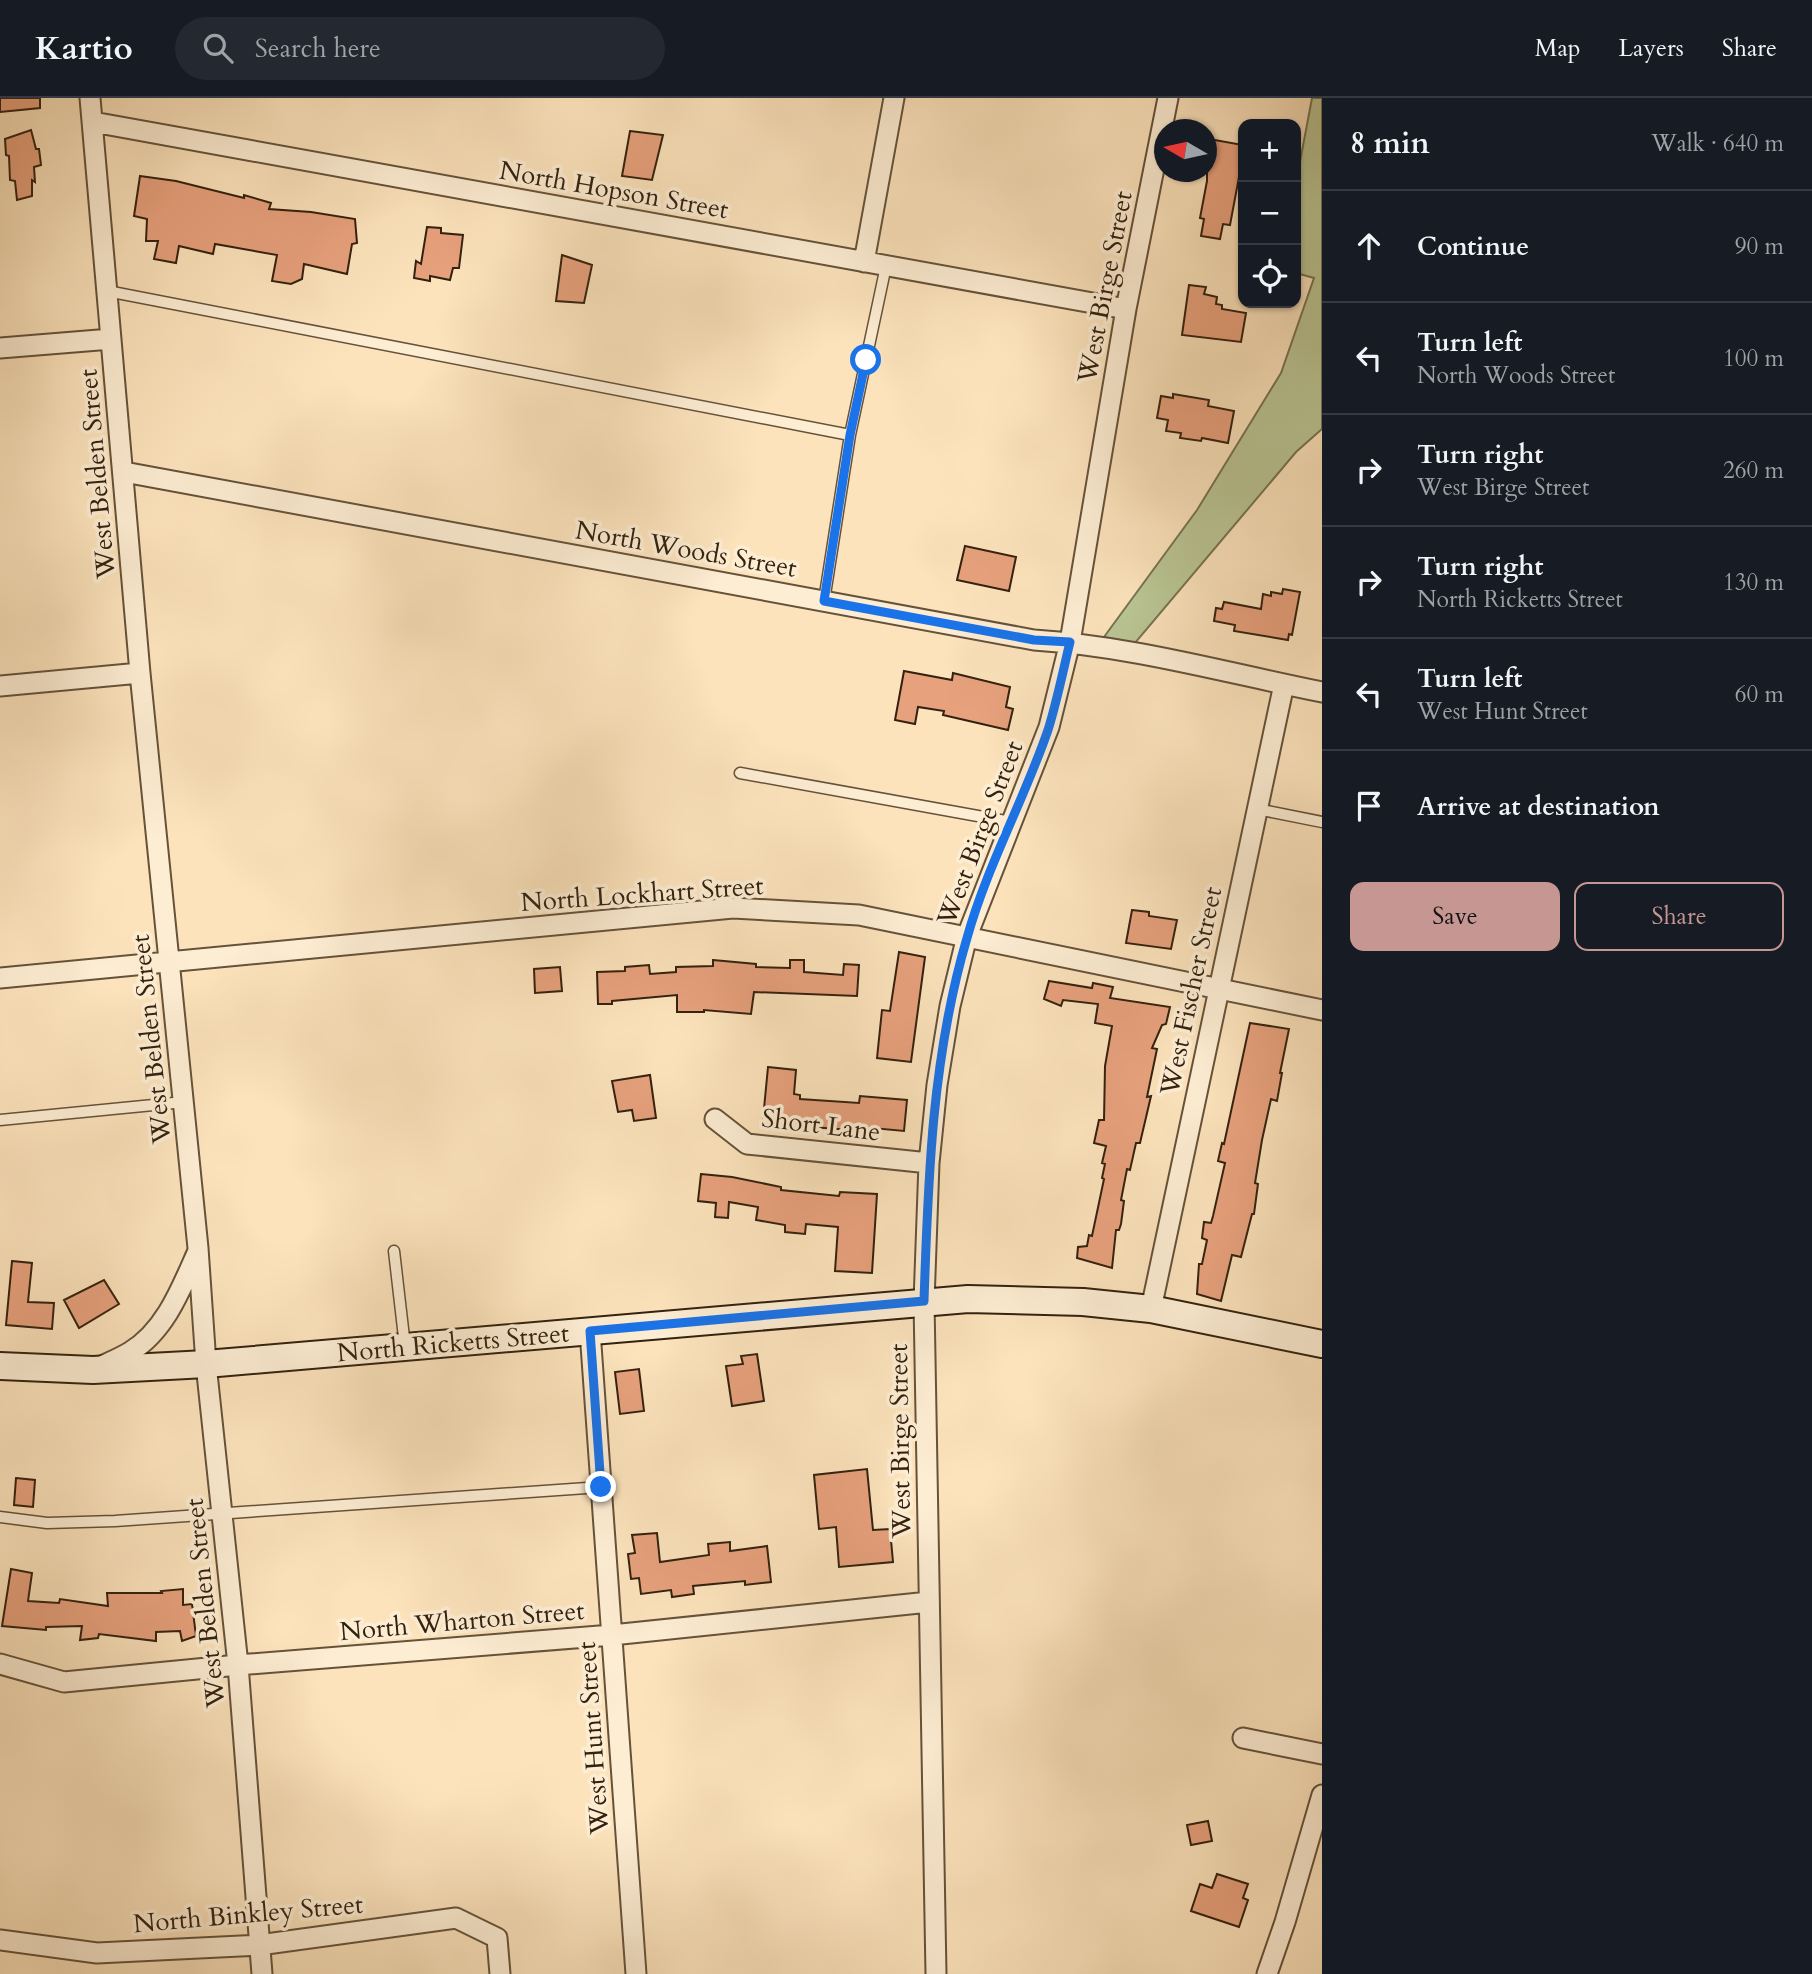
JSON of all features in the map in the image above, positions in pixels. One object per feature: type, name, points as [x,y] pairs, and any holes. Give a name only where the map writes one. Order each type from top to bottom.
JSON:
[{"type":"street","name":"West Belden Street","points":[[90,98],[140,673],[198,1248],[206,1364],[238,1665],[262,1974]]},
{"type":"street","points":[[864,262],[894,98]]},
{"type":"street","name":"West Birge Street","points":[[936,1974],[924,1301],[929,1163],[937,1085],[950,1006],[967,936],[1049,727],[1070,642],[1126,309],[1168,98]]},
{"type":"street","name":"North Hopson Street","points":[[93,122],[1126,309]]},
{"type":"street","points":[[0,348],[111,339]]},
{"type":"street","name":"North Woods Street","points":[[124,472],[1034,640],[1070,642],[1322,692]]},
{"type":"street","points":[[0,686],[140,673]]},
{"type":"street","name":"West Fischer Street","points":[[1151,1309],[1284,684]]},
{"type":"street","name":"North Lockhart Street","points":[[0,978],[733,908],[859,915],[1322,1010]]},
{"type":"street","name":"Short Lane","points":[[715,1119],[747,1144],[929,1163]]},
{"type":"street","points":[[93,1370],[132,1351],[157,1327],[176,1300],[198,1248]]},
{"type":"street","name":"North Ricketts Street","points":[[0,1366],[93,1370],[206,1364],[968,1299],[1083,1302],[1151,1309],[1322,1344]]},
{"type":"street","name":"West Hunt Street","points":[[590,1331],[636,1974]]},
{"type":"street","name":"North Wharton Street","points":[[0,1664],[64,1682],[612,1635],[929,1602]]},
{"type":"street","points":[[1243,1738],[1322,1754]]},
{"type":"street","points":[[1267,1974],[1286,1922],[1322,1795]]},
{"type":"street","name":"North Binkley Street","points":[[0,1940],[97,1953],[259,1945],[456,1919],[497,1938],[500,1974]]},
{"type":"lane","points":[[824,601],[850,435],[886,266]]},
{"type":"lane","points":[[107,291],[850,435]]},
{"type":"lane","points":[[740,772],[1011,822]]},
{"type":"lane","points":[[1257,809],[1322,821]]},
{"type":"lane","points":[[0,1120],[184,1102]]},
{"type":"lane","points":[[394,1251],[405,1347]]},
{"type":"lane","points":[[0,1517],[47,1524],[601,1487]]},
{"type":"green space","points":[[1312,98],[1322,98],[1322,429],[1296,452],[1135,643],[1104,637],[1197,510],[1281,373],[1314,278],[1301,274],[1301,156]]},
{"type":"building","points":[[0,98],[40,98],[40,108],[0,112]]},
{"type":"building","points":[[31,130],[36,149],[39,149],[41,165],[34,167],[32,196],[17,200],[15,181],[10,180],[5,139]]},
{"type":"building","points":[[630,131],[663,135],[652,180],[622,176]]},
{"type":"building","points":[[1217,140],[1238,144],[1238,182],[1230,225],[1223,224],[1220,239],[1201,236],[1204,219],[1200,218],[1207,182],[1217,182]]},
{"type":"building","points":[[140,176],[176,181],[244,198],[244,195],[271,203],[269,209],[355,219],[357,243],[352,244],[347,274],[304,264],[302,279],[291,284],[272,281],[277,255],[215,244],[213,254],[179,246],[176,263],[154,259],[158,241],[146,241],[147,219],[134,216]]},
{"type":"building","points":[[427,227],[441,228],[441,233],[463,235],[459,268],[453,268],[450,280],[430,276],[430,281],[414,278],[416,261],[421,264]]},
{"type":"building","points":[[562,255],[592,265],[584,303],[556,301]]},
{"type":"building","points":[[1189,285],[1206,287],[1204,294],[1217,297],[1216,304],[1222,305],[1222,309],[1246,313],[1241,342],[1182,335]]},
{"type":"building","points":[[1173,394],[1209,400],[1208,406],[1234,411],[1228,443],[1202,438],[1201,441],[1180,438],[1181,433],[1166,431],[1168,420],[1157,418],[1161,396],[1173,398]]},
{"type":"building","points":[[965,546],[1016,557],[1009,591],[957,580]]},
{"type":"building","points":[[1283,589],[1300,592],[1292,635],[1289,634],[1288,640],[1234,631],[1235,625],[1214,621],[1216,608],[1222,609],[1224,602],[1261,609],[1263,594],[1282,594]]},
{"type":"building","points":[[904,671],[952,680],[953,673],[1010,687],[1006,707],[1013,709],[1008,730],[943,715],[944,711],[918,707],[915,724],[895,720]]},
{"type":"building","points":[[1132,910],[1149,912],[1149,916],[1177,920],[1171,949],[1126,943]]},
{"type":"building","points":[[899,952],[925,957],[911,1062],[877,1058],[882,1010],[890,1011]]},
{"type":"building","points":[[713,960],[756,964],[756,967],[790,968],[790,960],[804,960],[804,972],[843,975],[844,964],[859,965],[857,996],[754,992],[751,1014],[704,1010],[677,1012],[677,995],[598,1004],[597,972],[625,971],[625,967],[649,965],[650,974],[676,972],[676,967],[713,966]]},
{"type":"building","points":[[560,967],[562,991],[535,993],[534,969]]},
{"type":"building","points":[[1049,981],[1092,988],[1093,983],[1113,987],[1110,998],[1170,1007],[1166,1024],[1162,1025],[1152,1048],[1157,1049],[1147,1097],[1151,1096],[1140,1143],[1136,1143],[1130,1170],[1127,1169],[1121,1200],[1124,1201],[1121,1224],[1119,1230],[1116,1230],[1112,1268],[1077,1258],[1078,1247],[1087,1246],[1089,1235],[1092,1236],[1104,1179],[1105,1164],[1102,1163],[1106,1146],[1094,1143],[1099,1120],[1104,1120],[1105,1066],[1112,1026],[1095,1023],[1098,1004],[1063,1000],[1061,1006],[1044,999]]},
{"type":"building","points":[[1250,1023],[1289,1029],[1277,1101],[1271,1099],[1262,1140],[1255,1183],[1258,1184],[1254,1214],[1241,1257],[1232,1255],[1221,1301],[1197,1294],[1199,1264],[1202,1264],[1207,1240],[1202,1238],[1204,1222],[1211,1223],[1225,1163],[1218,1161]]},
{"type":"building","points":[[768,1067],[796,1070],[794,1094],[800,1095],[800,1099],[859,1103],[860,1096],[907,1100],[904,1131],[851,1126],[851,1130],[811,1127],[811,1124],[763,1119]]},
{"type":"building","points":[[650,1075],[656,1118],[634,1121],[632,1110],[618,1112],[612,1081]]},
{"type":"building","points":[[701,1174],[732,1177],[781,1187],[781,1190],[839,1196],[840,1192],[877,1194],[872,1273],[835,1271],[838,1227],[806,1224],[805,1234],[785,1232],[785,1225],[756,1220],[758,1207],[729,1202],[728,1218],[715,1217],[716,1203],[698,1201]]},
{"type":"building","points":[[12,1261],[32,1263],[28,1302],[54,1303],[52,1329],[6,1325]]},
{"type":"building","points":[[104,1280],[119,1304],[79,1328],[64,1300]]},
{"type":"building","points":[[757,1354],[764,1401],[732,1406],[726,1366],[743,1364],[741,1356]]},
{"type":"building","points":[[639,1369],[644,1411],[620,1414],[615,1372]]},
{"type":"building","points":[[867,1469],[873,1530],[890,1529],[893,1562],[839,1567],[836,1527],[819,1529],[814,1475]]},
{"type":"building","points":[[16,1478],[35,1480],[33,1507],[14,1505]]},
{"type":"building","points":[[657,1533],[660,1562],[709,1555],[708,1544],[730,1542],[730,1551],[767,1546],[771,1582],[745,1585],[745,1581],[693,1586],[694,1594],[672,1597],[671,1590],[641,1594],[639,1578],[631,1579],[628,1554],[635,1553],[632,1535]]},
{"type":"building","points":[[11,1569],[32,1573],[28,1601],[59,1603],[60,1599],[108,1606],[107,1593],[162,1593],[161,1591],[183,1589],[183,1605],[192,1604],[196,1636],[182,1641],[180,1631],[156,1632],[156,1641],[99,1634],[98,1638],[80,1640],[82,1626],[46,1627],[46,1630],[2,1626]]},
{"type":"building","points":[[1208,1821],[1212,1841],[1191,1845],[1187,1825]]},
{"type":"building","points":[[1217,1874],[1248,1884],[1243,1898],[1248,1900],[1239,1927],[1191,1911],[1200,1884],[1212,1888]]},
{"type":"route","points":[[601,1487],[590,1331],[924,1301],[929,1163],[937,1085],[950,1006],[967,936],[1049,727],[1070,642],[1034,640],[824,601],[850,435],[866,360]]}]
